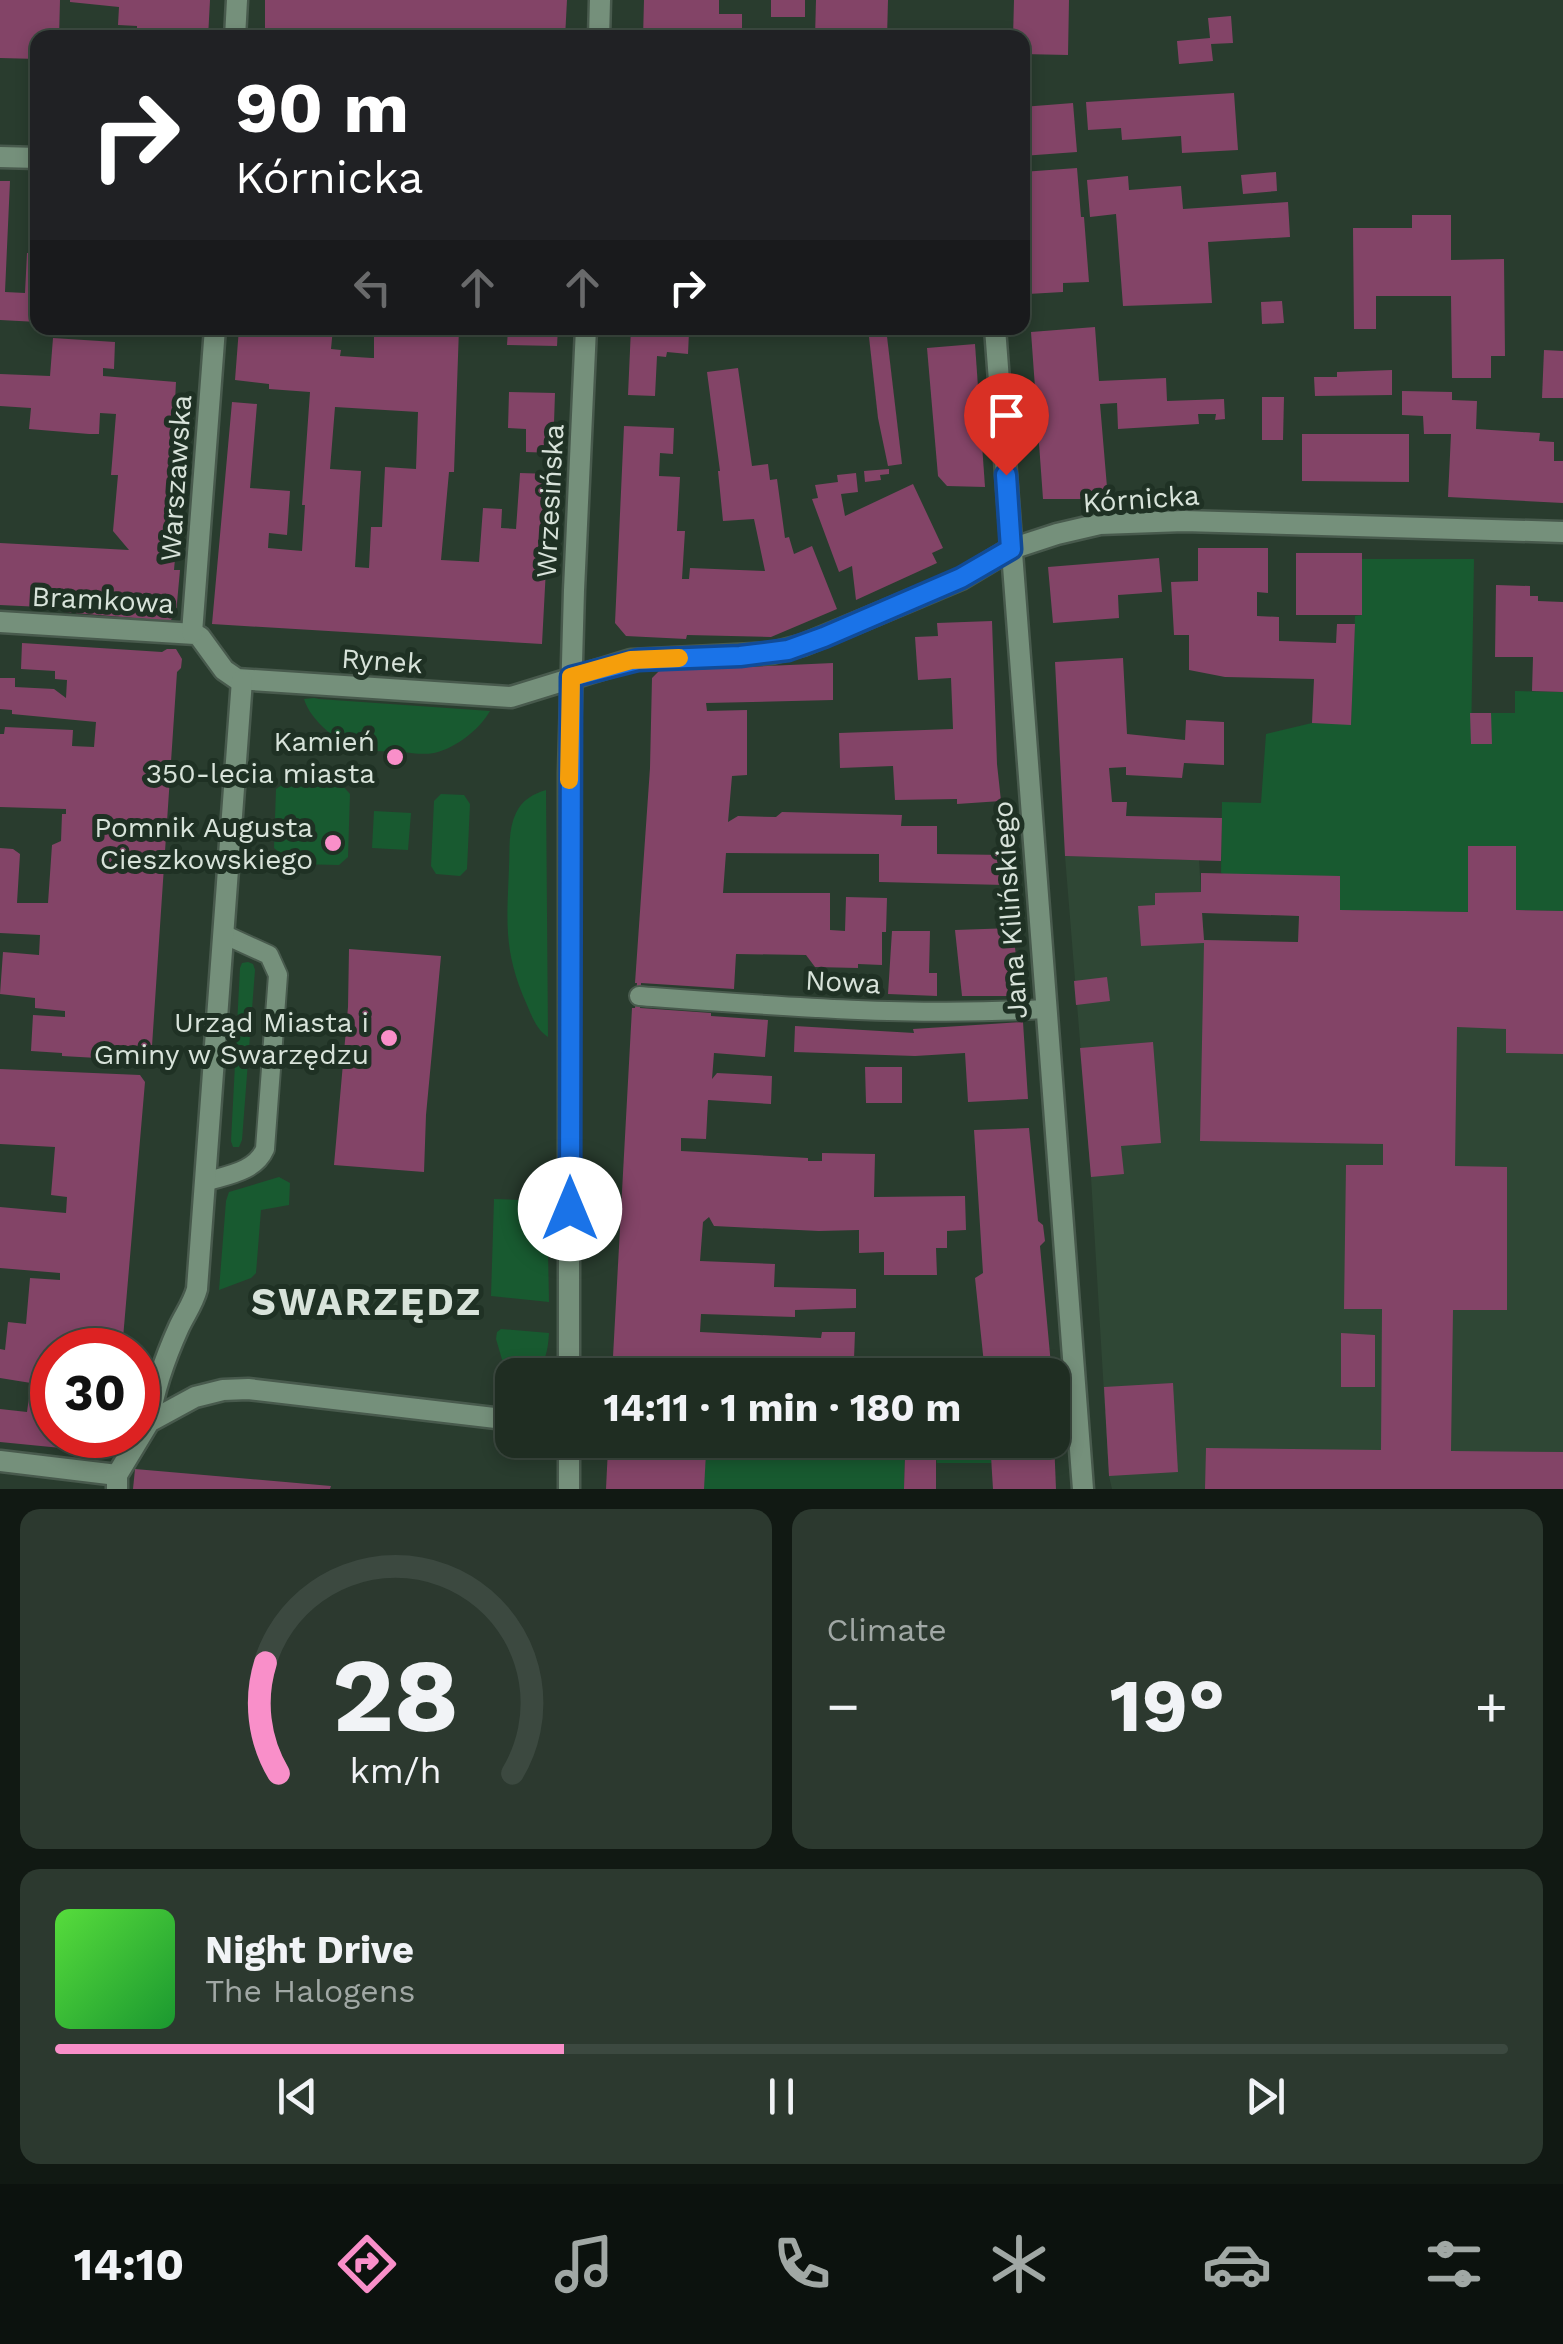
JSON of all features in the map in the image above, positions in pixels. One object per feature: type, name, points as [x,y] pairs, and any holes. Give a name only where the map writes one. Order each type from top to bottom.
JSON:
[{"type":"street","points":[[236,30],[237,0]]},
{"type":"street","points":[[599,30],[600,0]]},
{"type":"street","points":[[0,156],[30,158]]},
{"type":"street","name":"Warszawska","points":[[192,633],[214,335]]},
{"type":"street","name":"Wrzesińska","points":[[571,677],[586,335]]},
{"type":"street","name":"Jana Kilińskiego","points":[[996,335],[1084,1489]]},
{"type":"street","name":"Kórnicka","points":[[571,677],[638,660],[788,650],[961,578],[1011,549],[1085,528],[1142,521],[1563,532]]},
{"type":"street","name":"Bramkowa","points":[[0,622],[192,633],[200,637],[226,673],[242,680]]},
{"type":"street","points":[[570,1358],[571,677]]},
{"type":"street","name":"Rynek","points":[[242,680],[511,697],[571,677]]},
{"type":"street","points":[[160,1372],[197,1290],[242,680]]},
{"type":"street","points":[[160,1415],[187,1400],[235,1388],[495,1418]]},
{"type":"street","points":[[0,1461],[117,1482],[129,1458]]},
{"type":"street","points":[[569,1458],[569,1489]]},
{"type":"lane","points":[[205,1182],[253,1165],[265,1149],[278,975],[273,961],[262,950],[222,934]]},
{"type":"lane","name":"Nowa","points":[[639,996],[846,1010],[1045,1010]]},
{"type":"shaded area","points":[[1065,856],[1199,860],[1204,940],[1563,948],[1563,1489],[1112,1489]]},
{"type":"green space","points":[[1362,559],[1474,559],[1471,744],[1491,744],[1491,713],[1515,713],[1515,691],[1563,692],[1563,911],[1516,910],[1515,846],[1468,847],[1468,912],[1340,910],[1221,873],[1222,802],[1261,803],[1266,734],[1312,723],[1351,724],[1355,616],[1362,615]]},
{"type":"green space","points":[[304,699],[490,711],[466,737],[442,751],[377,751],[353,747],[327,731]]},
{"type":"green space","points":[[285,783],[342,785],[350,794],[348,857],[339,865],[293,864],[274,848],[276,789]]},
{"type":"green space","points":[[546,790],[548,1037],[535,1023],[519,986],[507,921],[513,819],[525,801]]},
{"type":"green space","points":[[441,794],[464,795],[470,804],[467,869],[460,876],[436,874],[431,866],[434,801]]},
{"type":"green space","points":[[374,811],[411,813],[408,850],[372,848]]},
{"type":"green space","points":[[248,962],[255,970],[242,1140],[239,1147],[233,1147],[240,968]]},
{"type":"green space","points":[[279,1177],[290,1183],[289,1205],[261,1210],[256,1273],[219,1290],[229,1192]]},
{"type":"green space","points":[[494,1199],[547,1201],[549,1302],[491,1296]]},
{"type":"green space","points":[[501,1329],[549,1333],[544,1358],[502,1358],[497,1332]]},
{"type":"green space","points":[[683,1458],[905,1458],[904,1489],[704,1489]]},
{"type":"green space","points":[[936,1458],[992,1458],[992,1463],[937,1463]]},
{"type":"building","points":[[0,0],[60,0],[59,30],[30,30],[30,59],[0,58]]},
{"type":"building","points":[[210,0],[208,30],[137,30],[137,26],[118,25],[119,7],[70,2]]},
{"type":"building","points":[[265,0],[567,0],[565,30],[265,30]]},
{"type":"building","points":[[644,0],[719,0],[719,14],[742,14],[742,30],[643,30]]},
{"type":"building","points":[[771,0],[805,0],[805,17],[771,17]]},
{"type":"building","points":[[816,0],[888,0],[887,30],[815,30]]},
{"type":"building","points":[[1014,0],[1069,0],[1068,55],[1030,54],[1030,30],[1013,30]]},
{"type":"building","points":[[1231,16],[1233,43],[1211,44],[1213,61],[1179,64],[1177,41],[1210,38],[1208,18]]},
{"type":"building","points":[[1234,93],[1238,150],[1182,153],[1181,136],[1122,140],[1121,128],[1088,130],[1086,102]]},
{"type":"building","points":[[1073,103],[1077,152],[1030,155],[1030,106]]},
{"type":"building","points":[[1077,168],[1089,282],[1063,283],[1063,292],[1030,294],[1030,171]]},
{"type":"building","points":[[1276,172],[1277,191],[1243,194],[1241,175]]},
{"type":"building","points":[[1128,176],[1129,190],[1181,186],[1183,209],[1288,202],[1290,237],[1208,242],[1212,303],[1123,306],[1116,214],[1090,217],[1087,180]]},
{"type":"building","points":[[0,181],[10,181],[5,292],[25,293],[30,253],[30,322],[0,320]]},
{"type":"building","points":[[1412,215],[1451,215],[1451,260],[1504,259],[1505,356],[1491,356],[1491,378],[1452,378],[1451,296],[1376,296],[1376,329],[1354,329],[1353,228],[1412,228]]},
{"type":"building","points":[[1282,301],[1284,323],[1262,324],[1261,302]]},
{"type":"building","points":[[1095,327],[1099,381],[1166,378],[1167,401],[1224,399],[1225,419],[1215,420],[1216,414],[1198,414],[1199,424],[1118,429],[1117,403],[1100,404],[1108,499],[1043,499],[1031,332]]},
{"type":"building","points":[[238,335],[332,335],[331,349],[341,350],[340,356],[374,358],[374,335],[459,335],[454,472],[449,472],[441,560],[479,562],[483,508],[502,509],[501,528],[516,529],[520,473],[551,474],[542,644],[212,624],[232,402],[257,404],[250,488],[290,491],[287,535],[269,533],[268,548],[302,551],[310,392],[269,389],[269,384],[235,380]],"holes":[[[335,407],[418,412],[416,469],[385,467],[382,527],[371,527],[369,568],[355,567],[361,471],[330,469]]]},
{"type":"building","points":[[508,335],[558,335],[557,346],[507,345]]},
{"type":"building","points":[[631,335],[689,335],[688,354],[667,352],[666,357],[657,356],[655,396],[628,395]]},
{"type":"building","points":[[869,335],[887,335],[902,464],[888,466]]},
{"type":"building","points":[[53,338],[115,342],[114,369],[103,368],[103,376],[176,382],[173,441],[185,442],[174,570],[180,570],[176,614],[170,621],[0,605],[0,543],[129,550],[113,531],[118,475],[111,475],[116,414],[100,413],[99,434],[89,434],[29,429],[31,408],[0,406],[0,374],[50,376]]},
{"type":"building","points":[[975,344],[985,487],[947,486],[938,476],[927,348]]},
{"type":"building","points":[[1544,350],[1563,351],[1563,398],[1542,398]]},
{"type":"building","points":[[738,368],[752,466],[768,464],[770,480],[777,479],[785,538],[789,537],[794,554],[812,546],[837,609],[771,637],[626,636],[615,623],[624,426],[674,428],[673,454],[660,453],[659,476],[680,477],[677,531],[685,531],[682,579],[689,579],[690,568],[765,571],[754,519],[723,521],[707,372]]},
{"type":"building","points":[[1392,370],[1392,395],[1315,396],[1314,377]]},
{"type":"building","points":[[1402,391],[1452,392],[1452,400],[1477,401],[1476,429],[1540,433],[1539,441],[1554,442],[1554,461],[1563,461],[1563,503],[1448,497],[1451,434],[1424,434],[1423,416],[1402,415]]},
{"type":"building","points":[[509,392],[555,393],[553,453],[526,452],[526,429],[508,428]]},
{"type":"building","points":[[1262,397],[1284,397],[1283,440],[1262,440]]},
{"type":"building","points":[[1302,434],[1409,434],[1409,482],[1302,481]]},
{"type":"building","points":[[889,469],[889,474],[880,475],[881,480],[865,482],[864,471]]},
{"type":"building","points":[[856,473],[858,492],[841,494],[845,516],[913,484],[943,548],[932,553],[937,563],[856,600],[852,566],[839,572],[812,499],[818,498],[815,485],[838,482],[837,475]]},
{"type":"building","points":[[1198,548],[1268,548],[1268,593],[1257,592],[1257,616],[1279,617],[1279,641],[1336,643],[1337,624],[1355,624],[1351,725],[1312,723],[1314,679],[1225,677],[1189,670],[1189,635],[1174,635],[1171,582],[1198,581]]},
{"type":"building","points":[[1296,553],[1362,553],[1362,615],[1296,615]]},
{"type":"building","points":[[1159,558],[1162,592],[1118,595],[1119,618],[1053,623],[1048,567]]},
{"type":"building","points":[[1496,585],[1530,586],[1530,596],[1538,596],[1538,601],[1563,602],[1563,692],[1532,691],[1533,657],[1495,657]]},
{"type":"building","points":[[992,621],[1001,801],[957,804],[957,799],[895,800],[893,766],[840,768],[839,733],[953,729],[951,678],[918,680],[915,637],[938,636],[937,623]]},
{"type":"building","points":[[22,643],[162,652],[176,649],[182,659],[177,672],[151,1061],[31,1051],[33,1015],[65,1017],[65,1011],[35,1008],[35,998],[0,994],[3,952],[39,955],[40,935],[0,933],[0,848],[20,854],[17,903],[48,903],[52,845],[61,841],[62,814],[66,814],[66,809],[0,807],[0,734],[4,734],[5,727],[73,730],[72,746],[94,747],[96,722],[12,714],[12,710],[0,709],[0,678],[15,678],[15,687],[54,689],[66,698],[67,680],[55,679],[55,671],[21,669]]},
{"type":"building","points":[[1123,658],[1127,734],[1185,740],[1186,720],[1224,722],[1224,765],[1184,763],[1182,778],[1126,775],[1126,767],[1109,768],[1112,802],[1127,802],[1126,816],[1222,818],[1221,861],[1065,856],[1055,662]]},
{"type":"building","points":[[833,663],[833,700],[706,703],[707,711],[747,710],[747,775],[732,776],[728,822],[738,816],[776,817],[782,812],[902,815],[901,826],[937,826],[937,854],[1005,855],[1005,885],[879,882],[879,854],[726,853],[723,893],[830,893],[830,930],[845,931],[846,897],[887,898],[882,965],[815,967],[806,955],[736,954],[734,989],[641,983],[640,1008],[768,1020],[765,1057],[714,1053],[712,1079],[717,1073],[772,1076],[771,1104],[708,1100],[706,1139],[681,1138],[681,1151],[808,1161],[822,1161],[822,1153],[875,1154],[874,1197],[965,1196],[966,1230],[947,1231],[947,1248],[936,1248],[937,1275],[884,1275],[884,1252],[859,1253],[859,1230],[714,1226],[709,1217],[703,1222],[700,1261],[775,1264],[774,1287],[856,1289],[856,1308],[795,1310],[795,1317],[701,1314],[700,1332],[821,1338],[822,1332],[855,1332],[854,1358],[613,1358],[650,768],[652,678],[659,671]]},
{"type":"building","points":[[1470,713],[1491,713],[1492,744],[1471,744]]},
{"type":"building","points":[[1468,846],[1516,846],[1516,910],[1563,911],[1563,1054],[1506,1053],[1506,1029],[1457,1027],[1455,1166],[1507,1167],[1507,1310],[1453,1310],[1451,1451],[1563,1452],[1563,1489],[1205,1489],[1206,1448],[1381,1450],[1382,1309],[1344,1309],[1346,1165],[1383,1165],[1383,1144],[1200,1141],[1204,943],[1141,946],[1138,906],[1155,905],[1155,893],[1201,892],[1201,873],[1340,876],[1340,910],[1468,912]],"holes":[[[1202,913],[1299,916],[1298,942],[1204,940]]]},
{"type":"building","points":[[1013,928],[1020,996],[962,996],[955,930]]},
{"type":"building","points":[[892,931],[930,931],[929,973],[937,973],[937,996],[888,994]]},
{"type":"building","name":"Urząd Miasta i Gminy w Swarzędzu","points":[[349,949],[441,956],[424,1172],[334,1165],[348,1007]]},
{"type":"building","points":[[1107,977],[1110,1001],[1076,1005],[1074,981]]},
{"type":"building","points":[[1023,1022],[1028,1099],[968,1102],[965,1053],[915,1056],[794,1052],[795,1026],[914,1033],[913,1029]]},
{"type":"building","points":[[1153,1042],[1161,1143],[1121,1146],[1124,1174],[1091,1177],[1080,1048]]},
{"type":"building","points":[[865,1067],[902,1067],[902,1103],[866,1103]]},
{"type":"building","points":[[0,1069],[140,1075],[145,1082],[124,1328],[30,1328],[30,1383],[0,1378],[0,1349],[5,1350],[8,1322],[26,1324],[30,1278],[60,1280],[60,1273],[0,1268],[0,1207],[66,1213],[67,1197],[51,1195],[55,1147],[0,1144]]},
{"type":"building","points":[[1029,1128],[1038,1221],[1043,1225],[1045,1241],[1040,1246],[1050,1358],[983,1358],[975,1278],[983,1273],[974,1130]]},
{"type":"building","points":[[1341,1333],[1375,1335],[1375,1387],[1341,1387]]},
{"type":"building","points":[[1173,1383],[1178,1472],[1109,1476],[1104,1387]]},
{"type":"building","points":[[30,1390],[30,1445],[0,1442],[0,1409],[27,1412]]},
{"type":"building","points":[[608,1458],[706,1458],[704,1489],[606,1489]]},
{"type":"building","points":[[905,1458],[936,1458],[936,1489],[904,1489]]},
{"type":"building","points":[[991,1458],[1055,1458],[1056,1489],[993,1489]]},
{"type":"building","points":[[135,1469],[331,1486],[133,1489]]},
{"type":"slow traffic","points":[[569,780],[571,677],[631,660],[679,658]]},
{"type":"place","name":"Kamień 350-lecia miasta","points":[[395,757]]},
{"type":"place","name":"Pomnik Augusta Cieszkowskiego","points":[[333,843]]},
{"type":"place","name":"Urząd Miasta i Gminy w Swarzędzu","points":[[389,1038]]},
{"type":"district","name":"SWARZĘDZ","points":[[367,1302]]},
{"type":"route","points":[[570,1209],[571,677],[638,660],[788,650],[961,578],[1011,549],[1006,475]]}]
